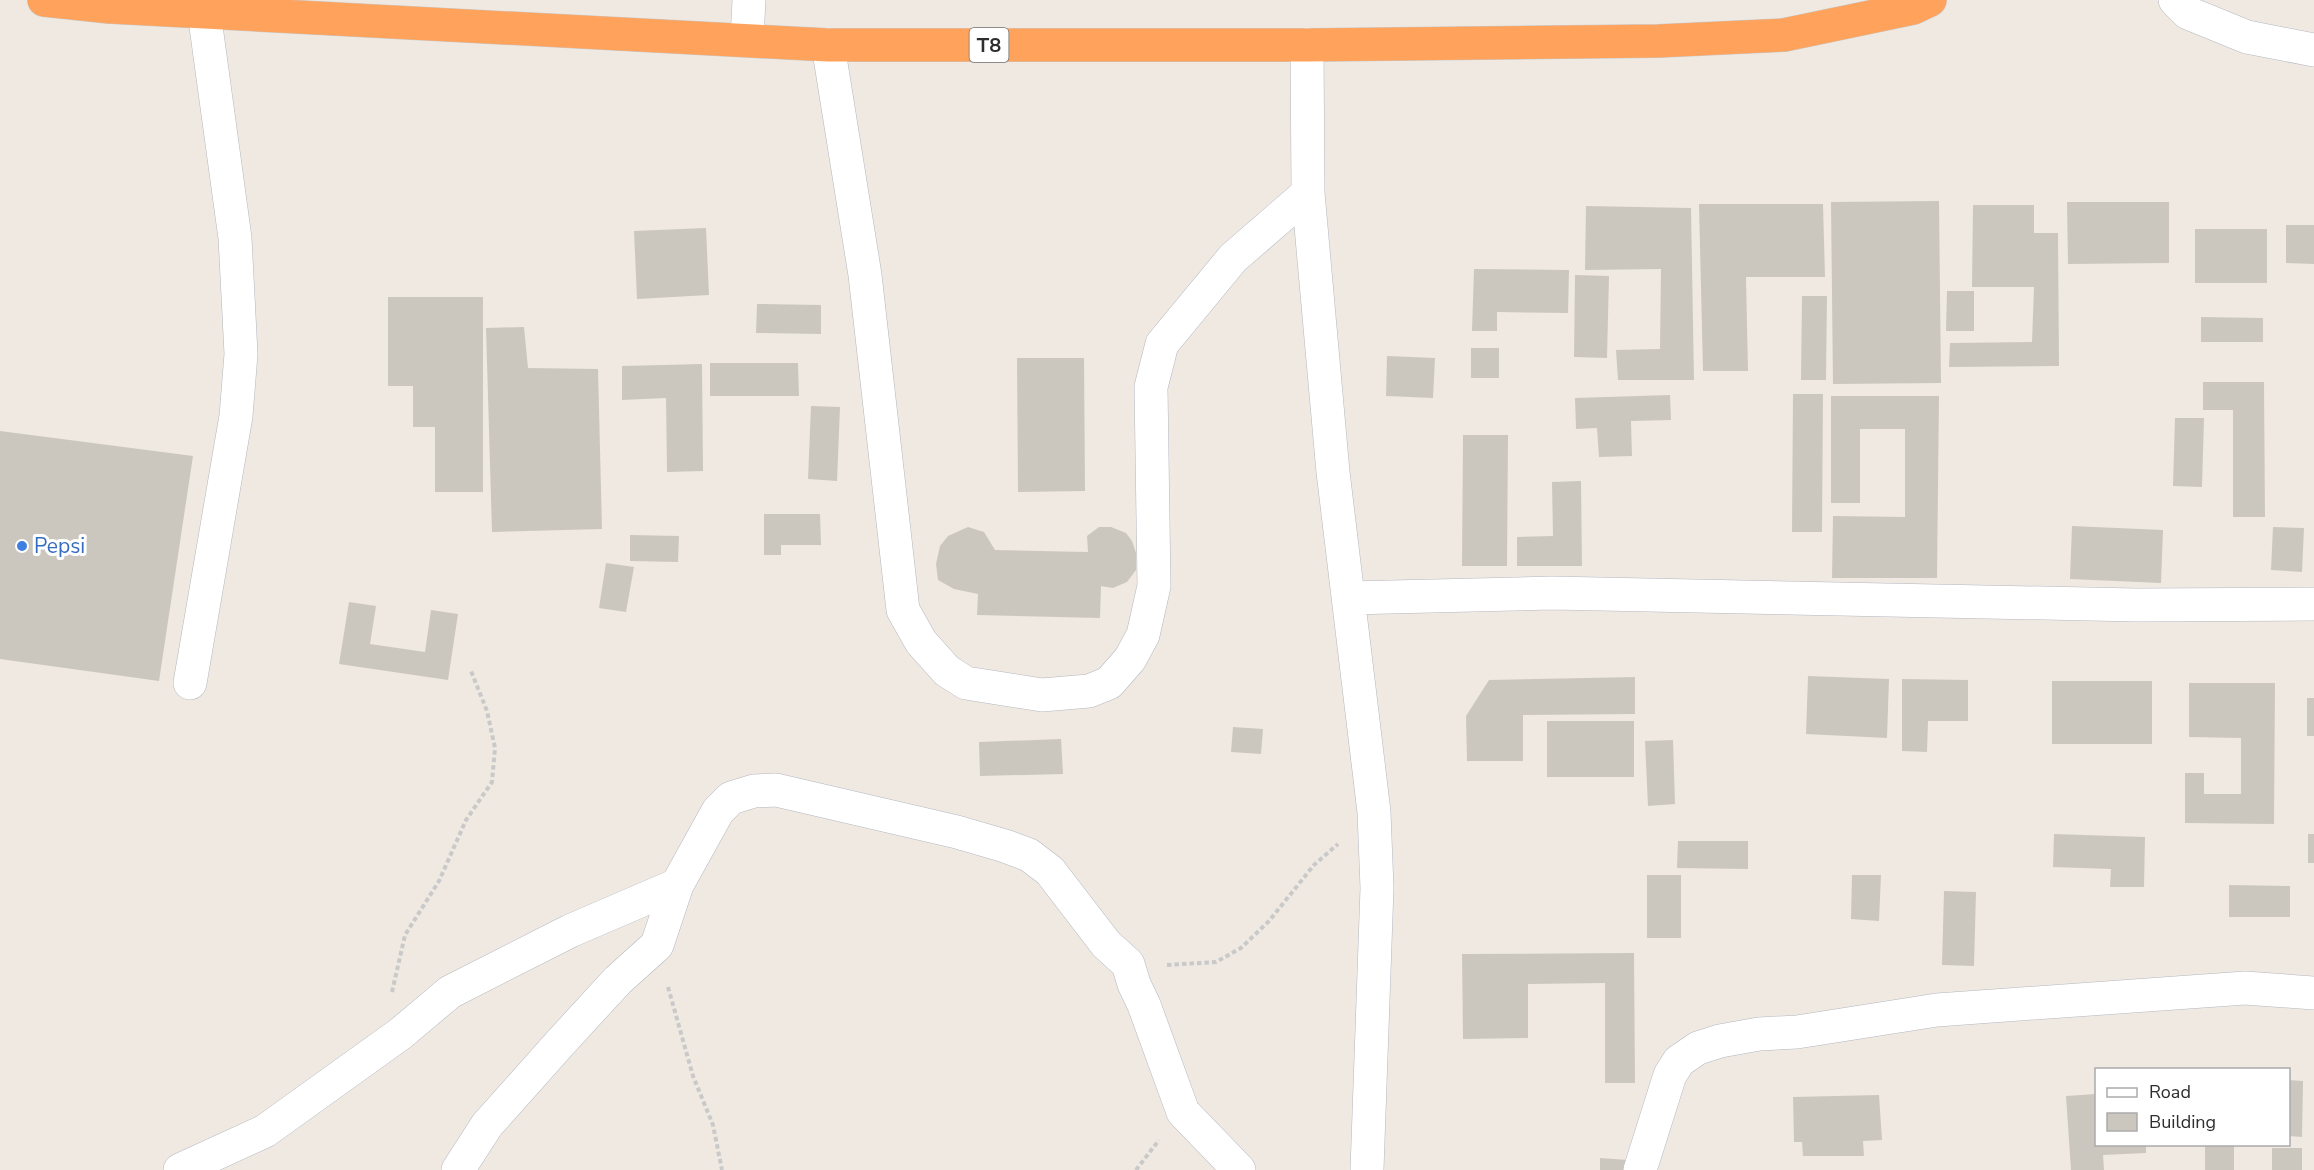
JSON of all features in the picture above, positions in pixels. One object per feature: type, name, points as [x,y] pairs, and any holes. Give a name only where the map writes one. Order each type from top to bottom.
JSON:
[{"type":"highway","name":"T8","points":[[44,0],[110,7],[202,6],[828,45],[1307,45],[1658,41],[1784,35],[1912,8],[1930,0]]},
{"type":"street","points":[[747,39],[748,0]]},
{"type":"street","points":[[2175,0],[2188,13],[2247,37],[2314,50]]},
{"type":"street","points":[[190,683],[236,416],[241,354],[235,238],[202,6]]},
{"type":"street","points":[[828,45],[865,275],[903,610],[921,642],[947,671],[966,683],[1042,695],[1089,691],[1109,683],[1130,659],[1143,634],[1154,586],[1150,454],[1151,387],[1162,344],[1233,258],[1308,193]]},
{"type":"street","points":[[1307,45],[1308,193],[1333,472],[1374,812],[1377,888],[1367,1170]]},
{"type":"street","points":[[1349,598],[1552,593],[2136,605],[2314,604]]},
{"type":"street","points":[[458,1170],[487,1125],[546,1058],[618,980],[657,945],[678,885],[718,811],[731,798],[754,791],[776,790],[957,832],[1029,855],[1050,871],[1106,944],[1128,964],[1184,1112],[1239,1170]]},
{"type":"street","points":[[180,1170],[265,1131],[400,1035],[450,992],[570,932],[678,885]]},
{"type":"street","points":[[1641,1170],[1670,1075],[1679,1061],[1698,1048],[1720,1041],[1797,1032],[1937,1010],[2245,988],[2314,993]]},
{"type":"path","points":[[400,1035],[392,989],[405,935],[439,881],[466,820],[492,782],[495,748],[487,711],[471,671]]},
{"type":"path","points":[[1128,964],[1182,966],[1216,962],[1241,948],[1269,921],[1314,865],[1374,812]]},
{"type":"path","points":[[657,945],[693,1076],[713,1125],[722,1170]]},
{"type":"building","points":[[1939,201],[1941,383],[1833,384],[1831,202]]},
{"type":"building","points":[[2067,202],[2169,202],[2169,263],[2068,264]]},
{"type":"building","points":[[1699,204],[1823,204],[1825,277],[1746,277],[1748,371],[1703,371]]},
{"type":"building","points":[[1973,205],[2034,205],[2034,233],[2058,233],[2059,366],[1949,367],[1950,343],[2032,342],[2034,287],[1972,287]]},
{"type":"building","points":[[1586,206],[1691,208],[1694,380],[1618,380],[1616,350],[1660,349],[1661,269],[1585,270]]},
{"type":"building","points":[[2286,225],[2314,225],[2314,264],[2286,263]]},
{"type":"building","points":[[706,228],[709,295],[637,299],[634,231]]},
{"type":"building","points":[[2195,229],[2267,229],[2267,283],[2195,283]]},
{"type":"building","points":[[1474,269],[1569,270],[1568,313],[1497,312],[1497,331],[1472,331]]},
{"type":"building","points":[[1575,275],[1609,276],[1607,358],[1574,357]]},
{"type":"building","points":[[1947,291],[1974,291],[1974,331],[1946,331]]},
{"type":"building","points":[[1802,296],[1827,296],[1826,380],[1801,380]]},
{"type":"building","points":[[388,297],[483,297],[483,492],[435,492],[435,427],[413,427],[413,386],[388,386]]},
{"type":"building","points":[[757,304],[821,305],[821,334],[756,333]]},
{"type":"building","points":[[2201,317],[2263,318],[2263,342],[2201,342]]},
{"type":"building","points":[[524,327],[528,368],[598,369],[602,529],[492,532],[486,328]]},
{"type":"building","points":[[1471,348],[1499,348],[1499,378],[1471,378]]},
{"type":"building","points":[[1387,356],[1435,358],[1433,398],[1386,396]]},
{"type":"building","points":[[1017,358],[1084,358],[1085,491],[1018,492]]},
{"type":"building","points":[[710,363],[798,363],[799,396],[710,396]]},
{"type":"building","points":[[702,364],[703,471],[667,472],[666,398],[622,400],[622,366]]},
{"type":"building","points":[[2203,382],[2264,382],[2265,517],[2233,517],[2233,410],[2203,410]]},
{"type":"building","points":[[1793,394],[1823,394],[1822,532],[1792,532]]},
{"type":"building","points":[[1670,395],[1671,420],[1631,421],[1632,456],[1599,457],[1597,428],[1576,429],[1575,398]]},
{"type":"building","points":[[1831,396],[1939,396],[1937,578],[1832,578],[1833,516],[1905,517],[1905,429],[1860,429],[1860,503],[1831,503]]},
{"type":"building","points":[[811,406],[840,407],[837,481],[808,479]]},
{"type":"building","points":[[2175,418],[2204,418],[2202,487],[2173,486]]},
{"type":"building","points":[[0,431],[193,456],[159,681],[0,659]]},
{"type":"building","points":[[1463,435],[1508,435],[1507,566],[1462,566]]},
{"type":"building","points":[[1581,481],[1582,566],[1517,566],[1517,537],[1553,536],[1552,482]]},
{"type":"building","points":[[764,514],[820,514],[821,545],[781,545],[781,555],[764,555]]},
{"type":"building","points":[[2072,526],[2163,530],[2161,583],[2070,579]]},
{"type":"building","points":[[968,527],[984,532],[995,550],[1088,552],[1087,536],[1099,527],[1111,527],[1126,533],[1132,541],[1136,553],[1136,570],[1127,582],[1113,588],[1101,586],[1100,618],[977,615],[978,594],[954,589],[938,580],[936,564],[940,546],[948,536]]},
{"type":"building","points":[[2273,527],[2304,528],[2302,572],[2271,570]]},
{"type":"building","points":[[630,535],[679,536],[678,562],[630,561]]},
{"type":"building","points":[[606,563],[634,567],[626,612],[599,608]]},
{"type":"building","points":[[349,602],[376,606],[370,644],[425,652],[431,610],[458,614],[448,680],[339,664]]},
{"type":"building","points":[[1808,676],[1889,679],[1887,738],[1806,734]]},
{"type":"building","points":[[1635,677],[1635,714],[1523,715],[1523,761],[1467,761],[1466,716],[1489,680]]},
{"type":"building","points":[[1902,679],[1968,680],[1968,721],[1928,721],[1927,752],[1902,751]]},
{"type":"building","points":[[2052,681],[2152,681],[2152,744],[2052,744]]},
{"type":"building","points":[[2189,683],[2275,683],[2274,824],[2185,823],[2185,773],[2204,773],[2204,794],[2241,794],[2241,738],[2189,737]]},
{"type":"building","points":[[2307,698],[2314,698],[2314,736],[2307,736]]},
{"type":"building","points":[[1547,721],[1634,721],[1634,777],[1547,777]]},
{"type":"building","points":[[1233,727],[1263,729],[1261,754],[1231,752]]},
{"type":"building","points":[[1061,739],[1063,774],[980,776],[979,742]]},
{"type":"building","points":[[1673,740],[1675,804],[1648,806],[1645,741]]},
{"type":"building","points":[[2054,834],[2145,837],[2144,887],[2110,887],[2111,869],[2053,867]]},
{"type":"building","points":[[2308,834],[2314,834],[2314,863],[2308,863]]},
{"type":"building","points":[[1678,841],[1748,841],[1748,869],[1677,868]]},
{"type":"building","points":[[1647,875],[1681,875],[1681,938],[1647,938]]},
{"type":"building","points":[[1852,875],[1881,875],[1879,921],[1851,919]]},
{"type":"building","points":[[2229,885],[2290,886],[2290,917],[2229,917]]},
{"type":"building","points":[[1944,891],[1976,892],[1974,966],[1942,965]]},
{"type":"building","points":[[1634,953],[1635,1083],[1605,1083],[1605,983],[1528,984],[1528,1038],[1463,1039],[1462,954]]},
{"type":"building","points":[[2290,1080],[2303,1081],[2302,1137],[2290,1136]]},
{"type":"building","points":[[2095,1094],[2095,1146],[2146,1146],[2146,1153],[2103,1155],[2104,1170],[2071,1170],[2066,1096]]},
{"type":"building","points":[[1879,1095],[1882,1140],[1863,1141],[1864,1156],[1803,1156],[1802,1142],[1794,1142],[1793,1097]]},
{"type":"building","points":[[2205,1146],[2234,1146],[2234,1170],[2205,1170]]},
{"type":"building","points":[[2272,1148],[2302,1148],[2302,1170],[2272,1170]]},
{"type":"building","points":[[1600,1158],[1628,1160],[1628,1170],[1600,1170]]},
{"type":"place","name":"Pepsi","points":[[22,546]]}]
